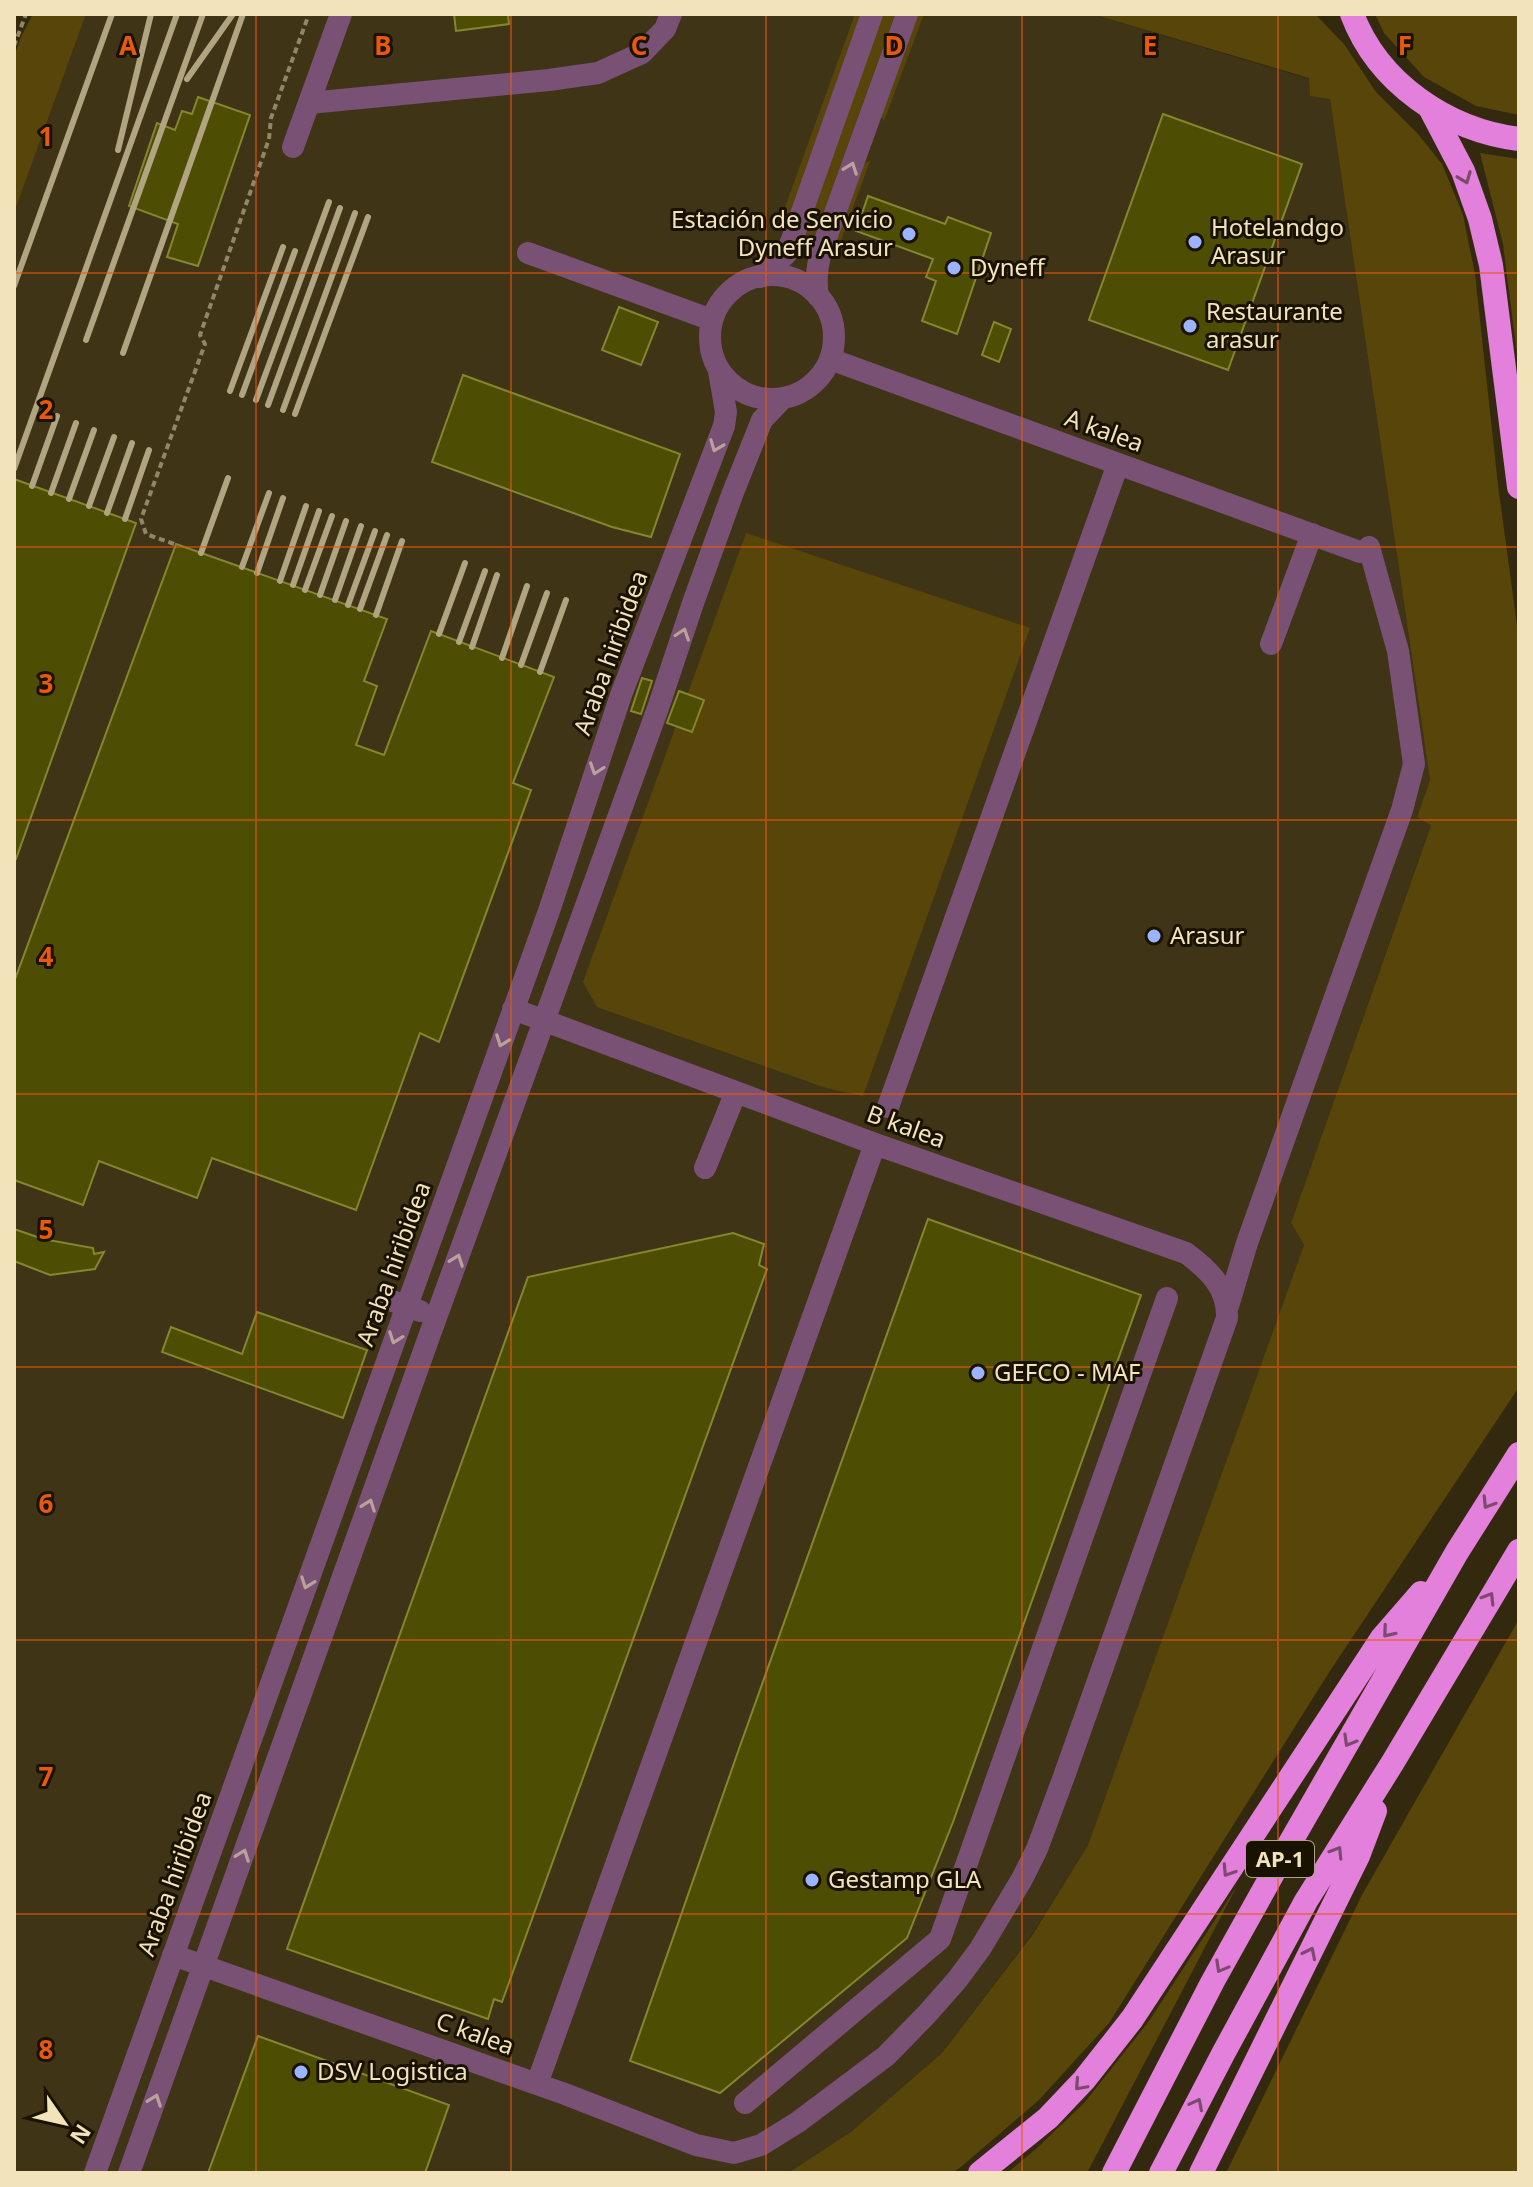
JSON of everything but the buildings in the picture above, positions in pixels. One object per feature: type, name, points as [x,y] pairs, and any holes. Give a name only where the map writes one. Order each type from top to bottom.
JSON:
[{"type":"highway","points":[[1349,18],[1376,58],[1401,85],[1430,108],[1464,126],[1500,137],[1519,139]]},
{"type":"highway","points":[[1430,108],[1463,171],[1480,219],[1491,265],[1519,487]]},
{"type":"highway","name":"AP-1","points":[[1114,2173],[1220,1968],[1457,1552],[1519,1454]]},
{"type":"highway","name":"AP-1","points":[[1161,2173],[1306,1901],[1519,1551]]},
{"type":"highway","points":[[980,2173],[1048,2118],[1084,2080],[1132,2019],[1382,1638],[1457,1552]]},
{"type":"highway","points":[[1201,2173],[1358,1856],[1393,1762]]},
{"type":"street","points":[[293,147],[341,14]]},
{"type":"street","points":[[309,103],[598,73],[642,53],[665,29],[671,14]]},
{"type":"street","points":[[760,277],[786,254],[872,14]]},
{"type":"street","points":[[818,296],[817,263],[907,14]]},
{"type":"street","points":[[528,253],[712,320]]},
{"type":"street","points":[[781,276],[802,283],[818,296],[833,326],[830,359],[819,377],[803,391],[783,398],[765,399],[747,395],[731,385],[719,371],[712,355],[710,339],[712,320],[720,303],[731,291],[760,277],[781,276]]},
{"type":"street","name":"A kalea","points":[[830,359],[1312,534],[1364,549],[1398,651],[1414,764],[1402,810],[1247,1243],[1228,1306]]},
{"type":"street","name":"Araba hiribidea","points":[[95,2173],[397,1303],[513,1009],[621,695],[724,426],[726,412],[719,371]]},
{"type":"street","points":[[129,2173],[754,437],[762,420],[783,398]]},
{"type":"street","points":[[888,1107],[1118,464]]},
{"type":"street","points":[[1271,644],[1312,534]]},
{"type":"street","name":"B kalea","points":[[513,1009],[875,1144],[1186,1253],[1207,1268],[1228,1306]]},
{"type":"street","points":[[705,1168],[736,1092]]},
{"type":"street","points":[[537,2084],[875,1144]]},
{"type":"street","points":[[745,2103],[940,1939],[1167,1298]]},
{"type":"street","points":[[397,1303],[436,1317]]},
{"type":"street","points":[[940,1939],[968,1965],[1022,1879],[1037,1849],[1220,1339],[1228,1306]]},
{"type":"street","name":"C kalea","points":[[173,1955],[537,2084],[696,2145],[734,2153],[761,2145],[798,2122],[886,2056],[968,1965]]},
{"type":"path","points":[[14,46],[26,14]]},
{"type":"path","points":[[174,544],[146,534],[141,519],[205,344],[200,335],[269,139],[271,118],[309,14]]},
{"type":"shaded area","points":[[33,14],[86,14],[14,213],[14,57]]},
{"type":"shaded area","name":"Arasur","points":[[86,14],[1092,14],[1309,79],[1330,99],[1430,780],[1417,817],[1431,824],[1291,1223],[1304,1245],[1088,1845],[1033,1933],[942,2053],[852,2131],[788,2173],[14,2173],[14,213]]},
{"type":"shaded area","points":[[855,14],[861,14],[784,229],[780,221]]},
{"type":"shaded area","points":[[883,14],[895,14],[814,239],[803,235]]},
{"type":"shaded area","points":[[917,14],[924,14],[884,121],[881,116]]},
{"type":"shaded area","points":[[1092,14],[1315,14],[1344,44],[1376,92],[1418,134],[1442,164],[1463,215],[1475,274],[1519,640],[1519,1387],[1328,1674],[1109,2023],[1039,2100],[952,2173],[788,2173],[852,2131],[942,2053],[1033,1934],[1088,1845],[1304,1245],[1291,1223],[1431,825],[1417,817],[1430,780],[1330,99],[1310,96],[1309,78]]},
{"type":"shaded area","points":[[1375,14],[1519,14],[1519,115],[1476,106],[1424,77],[1384,33]]},
{"type":"shaded area","points":[[1480,153],[1519,159],[1519,370],[1503,244]]},
{"type":"shaded area","points":[[870,161],[838,249],[835,244],[864,163]]},
{"type":"shaded area","points":[[746,533],[1030,628],[863,1096],[826,1088],[597,1007],[583,982]]},
{"type":"shaded area","points":[[1519,1619],[1519,2173],[1226,2173],[1362,1895]]},
{"type":"shaded area","points":[[1237,1886],[1087,2173],[1007,2173],[1085,2102],[1149,2021]]},
{"type":"railway","points":[[14,286],[112,14]]},
{"type":"railway","points":[[118,150],[151,14]]},
{"type":"railway","points":[[14,469],[177,14]]},
{"type":"railway","points":[[86,340],[203,14]]},
{"type":"railway","points":[[187,79],[233,14]]},
{"type":"railway","points":[[123,353],[243,14]]},
{"type":"railway","points":[[256,400],[329,202]]},
{"type":"railway","points":[[268,405],[340,208]]},
{"type":"railway","points":[[283,410],[355,213]]},
{"type":"railway","points":[[295,414],[368,217]]},
{"type":"railway","points":[[230,391],[283,247]]},
{"type":"railway","points":[[242,395],[295,251]]},
{"type":"railway","points":[[32,486],[57,416]]},
{"type":"railway","points":[[51,493],[76,423]]},
{"type":"railway","points":[[69,499],[94,430]]},
{"type":"railway","points":[[89,506],[114,437]]},
{"type":"railway","points":[[107,513],[132,443]]},
{"type":"railway","points":[[125,519],[149,450]]},
{"type":"railway","points":[[201,553],[228,478]]},
{"type":"railway","points":[[242,567],[269,493]]},
{"type":"railway","points":[[257,573],[283,498]]},
{"type":"railway","points":[[280,581],[306,506]]},
{"type":"railway","points":[[293,585],[319,511]]},
{"type":"railway","points":[[305,590],[332,516]]},
{"type":"railway","points":[[320,595],[346,521]]},
{"type":"railway","points":[[335,600],[361,526]]},
{"type":"railway","points":[[348,605],[375,531]]},
{"type":"railway","points":[[360,609],[387,535]]},
{"type":"railway","points":[[376,615],[402,541]]},
{"type":"railway","points":[[439,634],[465,563]]},
{"type":"railway","points":[[459,642],[485,571]]},
{"type":"railway","points":[[472,647],[497,575]]},
{"type":"railway","points":[[502,658],[527,586]]},
{"type":"railway","points":[[521,665],[547,593]]},
{"type":"railway","points":[[540,672],[566,600]]},
{"type":"place","name":"Estación de Servicio Dyneff Arasur","points":[[909,234]]},
{"type":"place","name":"Hotelandgo Arasur","points":[[1195,242]]},
{"type":"place","name":"Dyneff","points":[[954,268]]},
{"type":"place","name":"Restaurante arasur","points":[[1190,326]]},
{"type":"place","name":"Arasur","points":[[1154,936]]},
{"type":"place","name":"GEFCO - MAF","points":[[978,1373]]},
{"type":"place","name":"Gestamp GLA","points":[[812,1880]]},
{"type":"place","name":"DSV Logistica","points":[[301,2072]]}]
